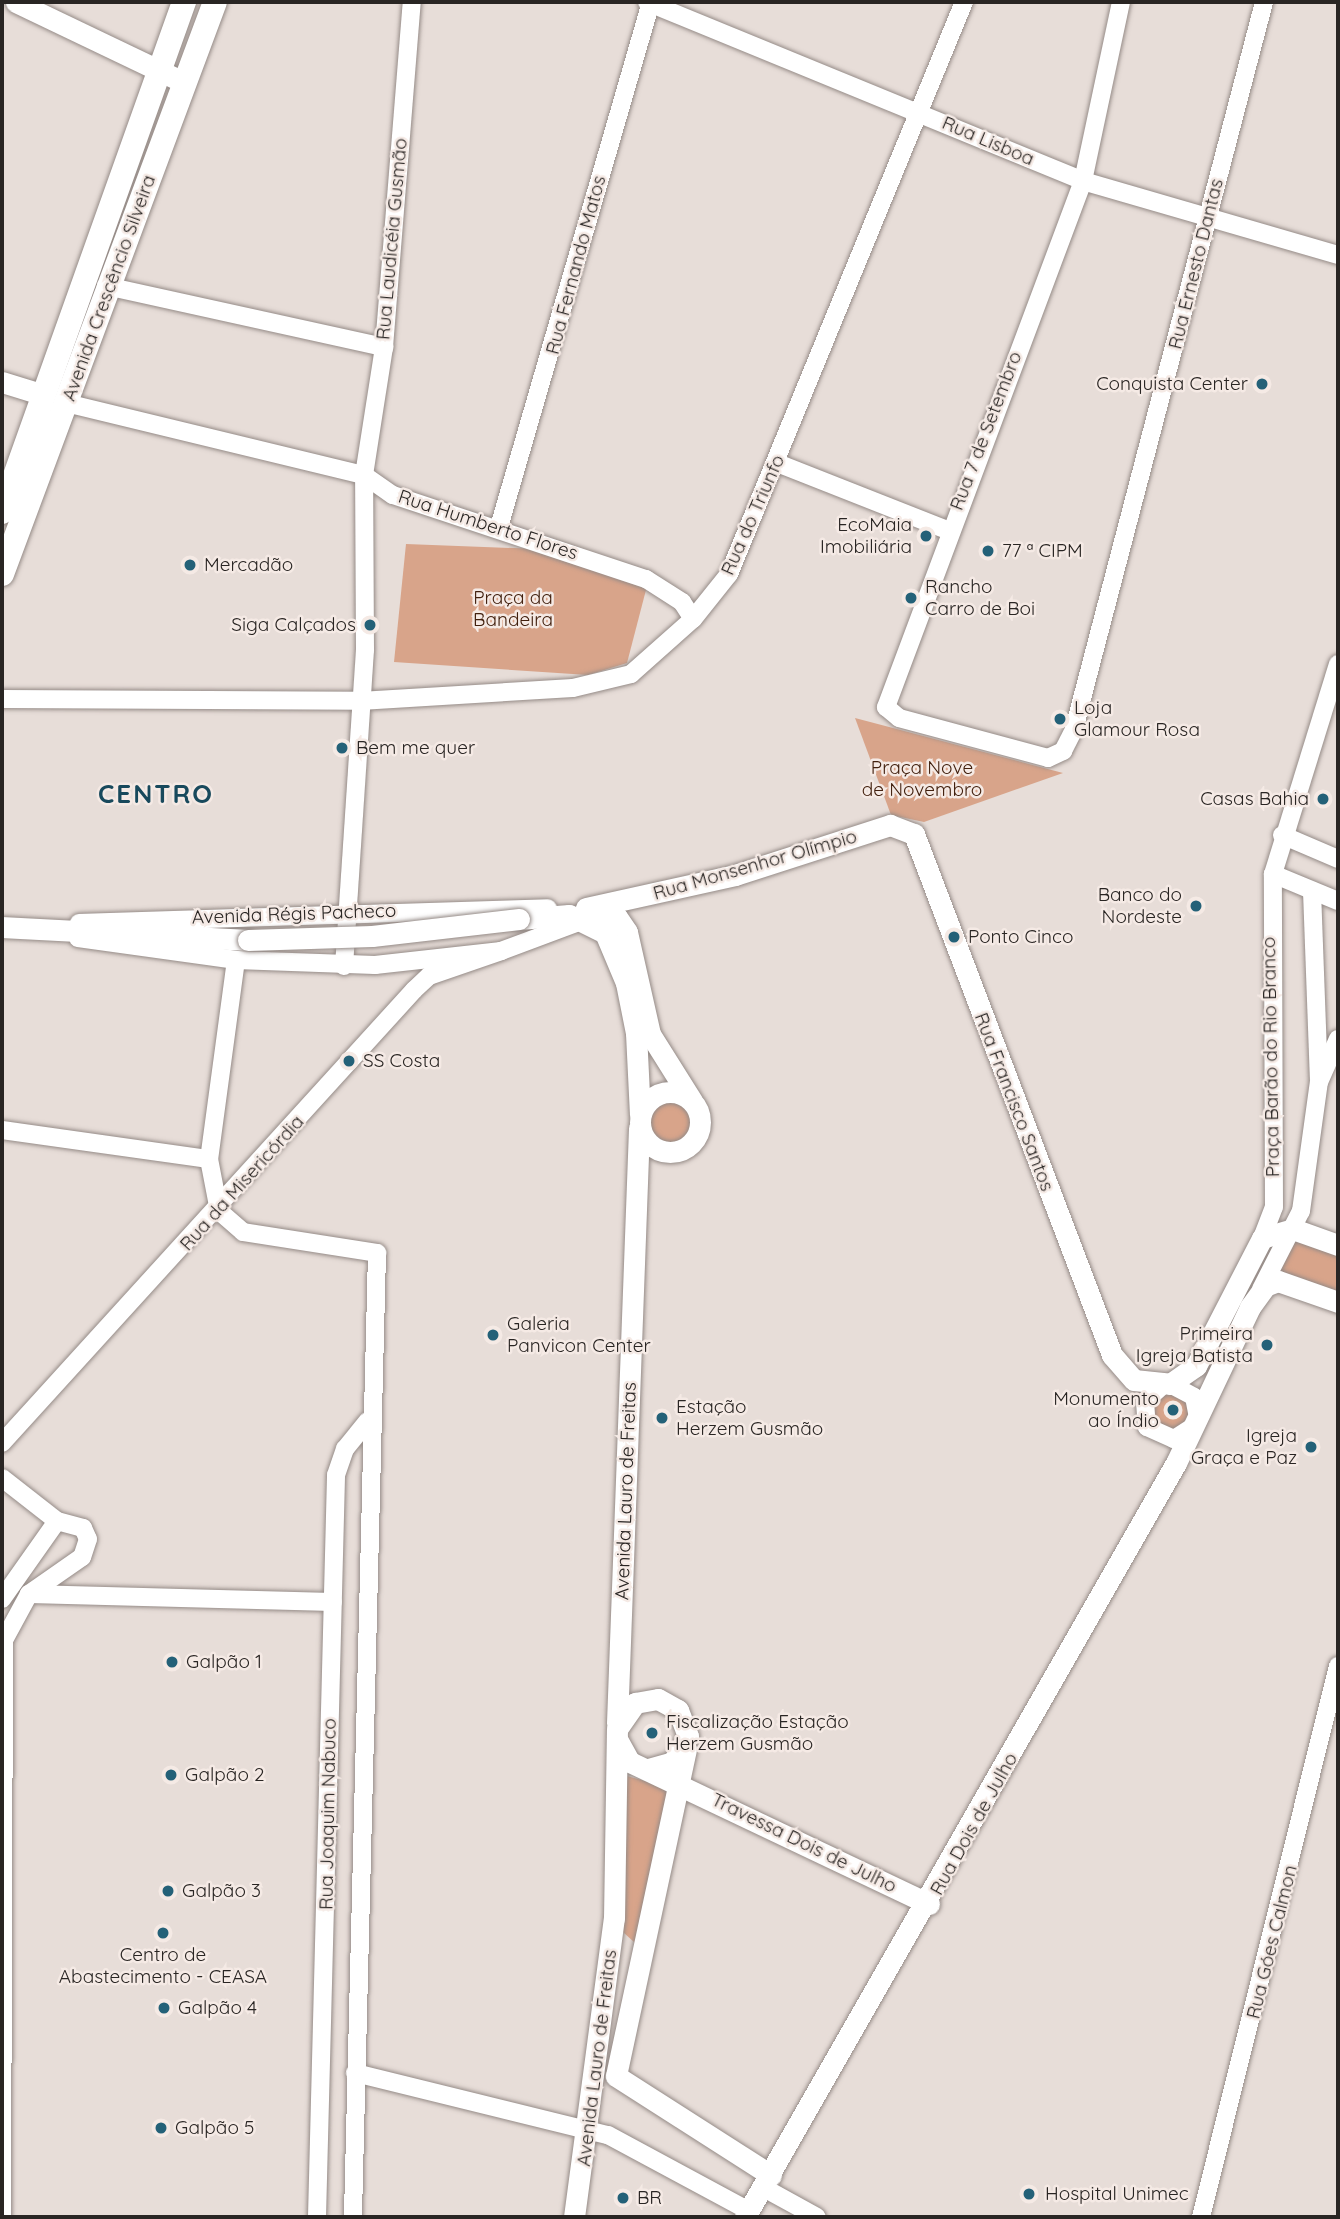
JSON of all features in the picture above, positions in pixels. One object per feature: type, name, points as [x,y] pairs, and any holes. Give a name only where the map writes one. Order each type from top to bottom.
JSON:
[{"type":"main road","name":"Avenida Crescêncio Silveira","points":[[2,573],[158,71],[184,2]]},
{"type":"main road","name":"Avenida Crescêncio Silveira","points":[[2,512],[106,286],[215,2]]},
{"type":"street","points":[[16,2],[185,83]]},
{"type":"street","name":"Rua Laudicéia Gusmão","points":[[360,701],[364,475],[384,347],[412,2]]},
{"type":"street","name":"Rua Lisboa","points":[[649,2],[918,110],[1083,181],[1208,221],[1338,255]]},
{"type":"street","name":"Rua Fernando Matos","points":[[499,527],[649,2]]},
{"type":"street","name":"Rua do Triunfo","points":[[2,699],[360,701],[609,683],[631,674],[693,619],[729,574],[777,463],[964,2]]},
{"type":"street","name":"Rua 7 de Setembro","points":[[1074,729],[1063,751],[1048,758],[965,738],[889,714],[893,682],[947,530],[1083,181],[1121,2]]},
{"type":"street","name":"Rua Ernesto Dantas","points":[[1074,729],[1264,2]]},
{"type":"street","points":[[106,286],[384,347]]},
{"type":"street","points":[[2,382],[55,399]]},
{"type":"street","name":"Rua Humberto Flores","points":[[55,399],[364,475],[393,495],[499,527],[646,579],[682,601],[693,619]]},
{"type":"street","points":[[777,463],[947,530]]},
{"type":"street","name":"Praça Barão do Rio Branco","points":[[1262,1238],[1274,1207],[1273,874],[1282,835],[1338,664]]},
{"type":"street","points":[[344,966],[360,701]]},
{"type":"street","name":"Rua Francisco Santos","points":[[883,828],[895,824],[914,834],[1112,1355],[1122,1372],[1160,1384]]},
{"type":"street","name":"Rua Monsenhor Olímpio","points":[[586,913],[735,874],[883,828]]},
{"type":"street","points":[[1282,835],[1338,859]]},
{"type":"street","points":[[1273,874],[1338,901]]},
{"type":"street","name":"Praça Barão do Rio Branco","points":[[1270,1285],[1293,1229],[1319,1082],[1312,891]]},
{"type":"street","name":"Avenida Régis Pacheco","points":[[2,926],[347,910],[586,913]]},
{"type":"street","points":[[501,951],[586,913],[617,917],[627,932],[650,1034],[692,1101],[701,1126],[686,1148],[659,1151],[640,1121],[663,1093],[692,1101]]},
{"type":"street","name":"Avenida Régis Pacheco","points":[[37,930],[248,940],[372,936],[554,914],[586,913]]},
{"type":"street","name":"Avenida Lauro de Freitas","points":[[574,2217],[596,2084],[614,1918],[617,1730],[640,1121],[636,1033],[626,983],[605,933],[586,913]]},
{"type":"street","name":"Avenida Régis Pacheco","points":[[2,926],[236,960],[344,966],[501,951]]},
{"type":"street","name":"Rua da Misericórdia","points":[[2,1443],[219,1211],[429,975],[501,951]]},
{"type":"street","points":[[219,1211],[209,1159],[236,960]]},
{"type":"street","name":"Praça Barão do Rio Branco","points":[[1319,1082],[1338,1039]]},
{"type":"street","points":[[2,1130],[209,1159]]},
{"type":"street","name":"Rua Joaquim Nabuco","points":[[219,1211],[243,1233],[377,1253],[368,1421],[352,2217]]},
{"type":"street","points":[[1160,1384],[1194,1397],[1196,1422],[1174,1439],[1150,1431],[1144,1401],[1160,1384],[1206,1354],[1262,1238],[1293,1229],[1338,1245]]},
{"type":"street","points":[[1270,1285],[1338,1302]]},
{"type":"street","name":"Rua Dois de Julho","points":[[747,2214],[929,1904],[1270,1285]]},
{"type":"street","name":"Rua Joaquim Nabuco","points":[[317,2217],[338,1463],[368,1421]]},
{"type":"street","points":[[2,1478],[57,1521],[83,1528],[86,1549],[29,1594],[7,1633],[2,1659],[2,2216]]},
{"type":"street","points":[[2,1599],[57,1521]]},
{"type":"street","points":[[29,1594],[333,1602]]},
{"type":"street","name":"Rua Góes Calmon","points":[[1201,2217],[1338,1666]]},
{"type":"street","points":[[635,1703],[669,1703],[685,1720],[686,1748],[666,1767],[648,1769],[630,1762],[617,1730],[635,1703]]},
{"type":"street","name":"Avenida Lauro de Freitas","points":[[619,2080],[616,2062],[686,1748]]},
{"type":"street","name":"Travessa Dois de Julho","points":[[648,1769],[929,1904]]},
{"type":"street","points":[[355,2073],[589,2130],[641,2150],[747,2214]]},
{"type":"street","points":[[596,2084],[619,2080],[817,2217]]},
{"type":"green space","name":"Praça da Bandeira","points":[[406,544],[539,549],[647,586],[627,663],[588,675],[394,662]]},
{"type":"green space","name":"Praça Nove de Novembro","points":[[855,718],[1063,773],[924,822],[891,815]]},
{"type":"green space","points":[[672,1092],[693,1101],[702,1122],[693,1143],[672,1152],[651,1143],[642,1122],[651,1101]]},
{"type":"green space","points":[[1298,1235],[1338,1249],[1338,1299],[1274,1278]]},
{"type":"green space","points":[[1152,1391],[1194,1397],[1180,1438],[1143,1415]]},
{"type":"green space","points":[[627,1776],[674,1789],[635,1943],[623,1932]]},
{"type":"place","name":"Conquista Center","points":[[1262,384]]},
{"type":"place","name":"EcoMaia Imobiliária","points":[[926,536]]},
{"type":"place","name":"77 ª CIPM","points":[[988,551]]},
{"type":"place","name":"Mercadão","points":[[190,565]]},
{"type":"place","name":"Rancho Carro de Boi","points":[[911,598]]},
{"type":"place","name":"Siga Calçados","points":[[370,625]]},
{"type":"place","name":"Loja Glamour Rosa","points":[[1060,719]]},
{"type":"place","name":"Bem me quer","points":[[342,748]]},
{"type":"place","name":"Casas Bahia","points":[[1323,799]]},
{"type":"place","name":"Banco do Nordeste","points":[[1196,906]]},
{"type":"place","name":"Ponto Cinco","points":[[954,937]]},
{"type":"place","name":"SS Costa","points":[[349,1061]]},
{"type":"place","name":"Galeria Panvicon Center","points":[[493,1335]]},
{"type":"place","name":"Primeira Igreja Batista","points":[[1267,1345]]},
{"type":"place","name":"Monumento ao Índio","points":[[1173,1410]]},
{"type":"place","name":"Estação Herzem Gusmão","points":[[662,1418]]},
{"type":"place","name":"Igreja Graça e Paz","points":[[1311,1447]]},
{"type":"place","name":"Galpão 1","points":[[172,1662]]},
{"type":"place","name":"Fiscalização Estação Herzem Gusmão","points":[[652,1733]]},
{"type":"place","name":"Galpão 2","points":[[171,1775]]},
{"type":"place","name":"Galpão 3","points":[[168,1891]]},
{"type":"place","name":"Centro de Abastecimento - CEASA","points":[[163,1933]]},
{"type":"place","name":"Galpão 4","points":[[164,2008]]},
{"type":"place","name":"Galpão 5","points":[[161,2128]]},
{"type":"place","name":"Hospital Unimec","points":[[1029,2194]]},
{"type":"place","name":"BR","points":[[623,2198]]},
{"type":"district","name":"CENTRO","points":[[156,794]]}]
